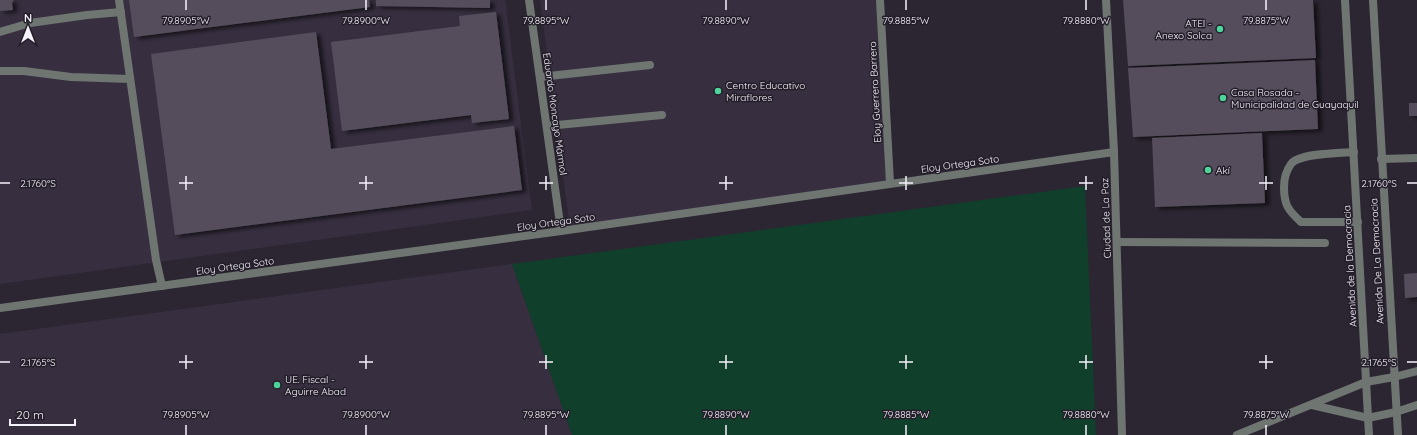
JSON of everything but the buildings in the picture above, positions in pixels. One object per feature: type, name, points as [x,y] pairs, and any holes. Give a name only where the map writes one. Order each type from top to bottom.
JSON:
[{"type":"street","points":[[119,0],[156,260],[162,286]]},
{"type":"street","name":"Eduardo Moncayo Mármol","points":[[529,0],[561,231]]},
{"type":"street","name":"Eloy Guerrero Barrero","points":[[880,0],[890,184]]},
{"type":"street","name":"Ciudad de La Paz","points":[[1106,0],[1114,152],[1122,435]]},
{"type":"street","name":"Avenida de la Democracia","points":[[1345,0],[1369,435]]},
{"type":"street","name":"Avenida De La Democracia","points":[[1373,0],[1394,377]]},
{"type":"street","points":[[0,32],[30,23],[121,12]]},
{"type":"street","points":[[540,77],[650,65]]},
{"type":"street","points":[[0,71],[71,77],[130,79]]},
{"type":"street","points":[[546,126],[662,115]]},
{"type":"street","name":"Eloy Ortega Soto","points":[[0,308],[561,231],[1114,152]]},
{"type":"street","points":[[1354,152],[1306,156],[1291,163],[1284,178],[1284,200],[1292,213],[1301,222],[1358,222]]},
{"type":"street","points":[[1381,159],[1417,158]]},
{"type":"street","points":[[1117,242],[1325,243]]},
{"type":"street","points":[[1237,435],[1366,382],[1394,377],[1417,370]]},
{"type":"street","points":[[1394,377],[1398,435]]},
{"type":"street","points":[[1312,405],[1368,418],[1396,412],[1417,405]]},
{"type":"shaded area","points":[[0,0],[505,0],[532,210],[0,284]]},
{"type":"shaded area","name":"Centro Educativo Miraflores","points":[[540,0],[878,0],[888,182],[570,228]]},
{"type":"shaded area","name":"UE. Fiscal - Aguirre Abad","points":[[512,264],[572,435],[0,435],[0,334]]},
{"type":"green space","points":[[1085,186],[1096,435],[572,435],[512,264]]},
{"type":"place","name":"ATEI - Anexo Solca","points":[[1220,29]]},
{"type":"place","name":"Centro Educativo Miraflores","points":[[718,91]]},
{"type":"place","name":"Casa Rosada - Municipalidad de Guayaquil","points":[[1223,98]]},
{"type":"place","name":"Akí","points":[[1208,170]]},
{"type":"place","name":"UE. Fiscal - Aguirre Abad","points":[[277,385]]}]
